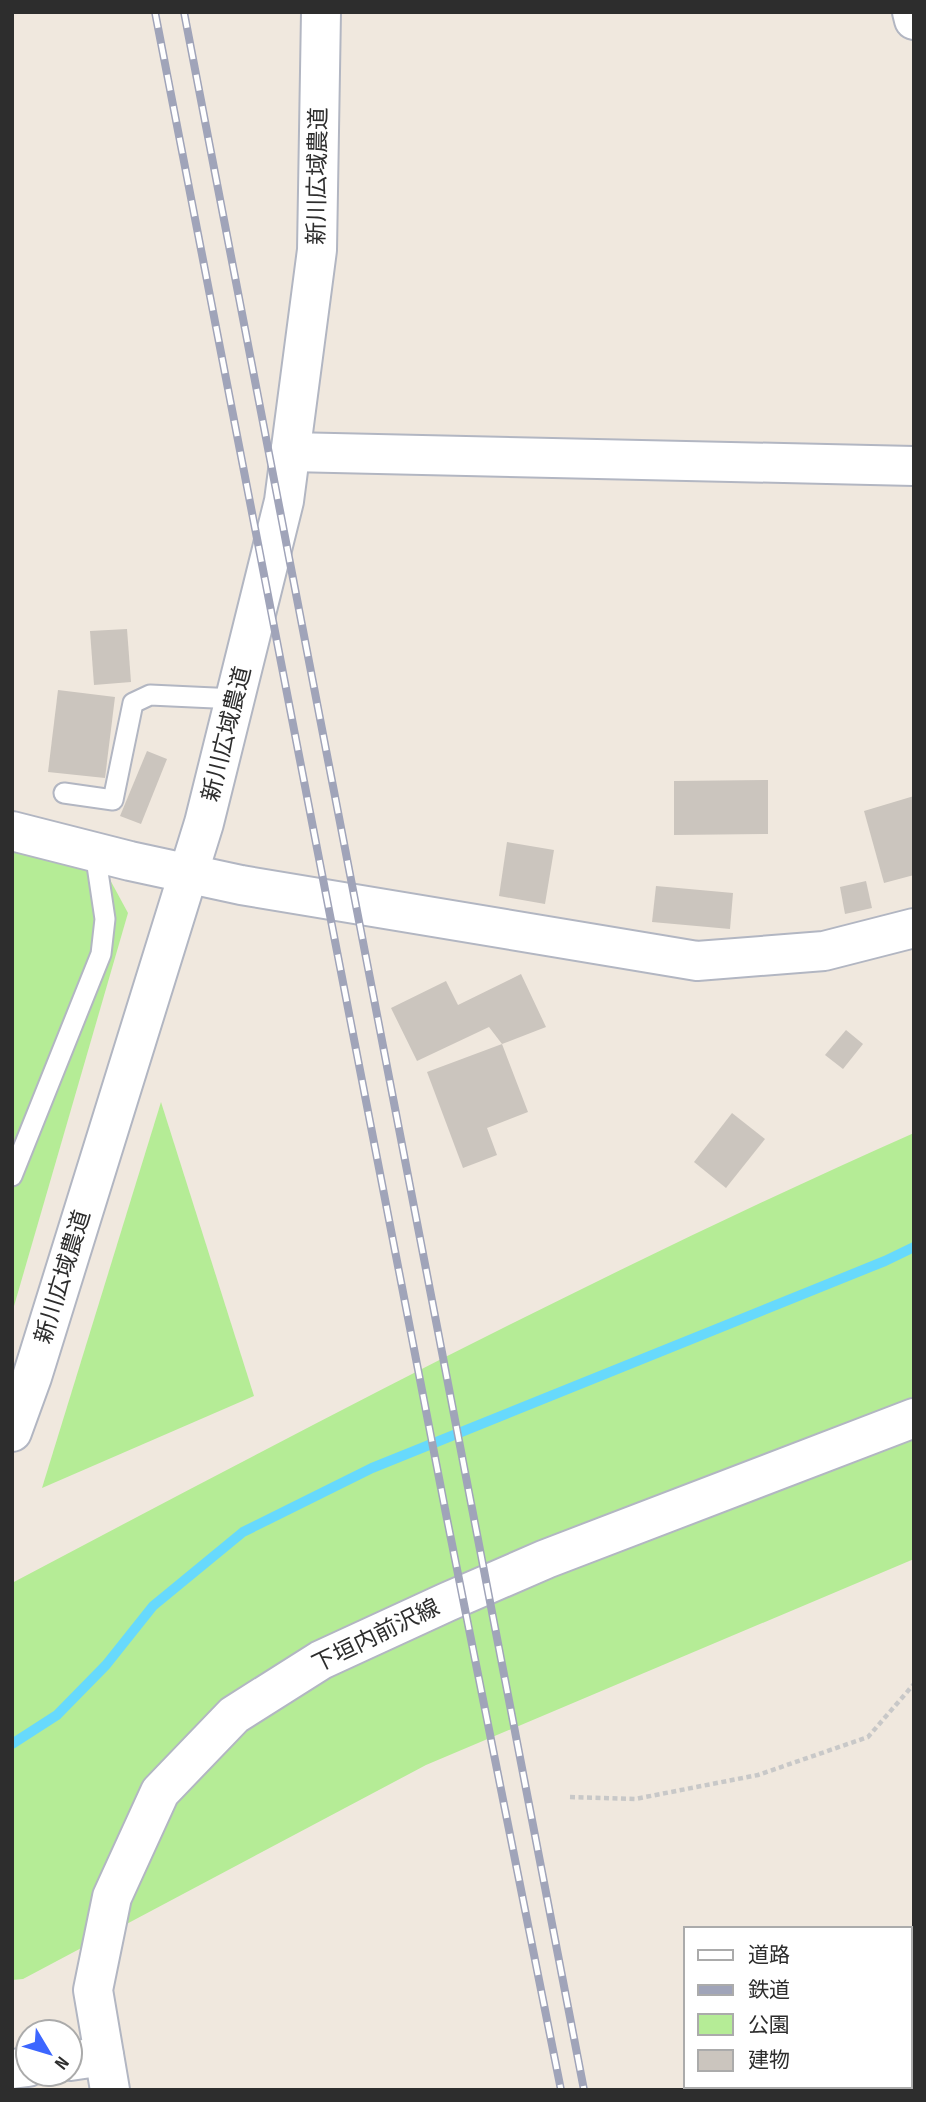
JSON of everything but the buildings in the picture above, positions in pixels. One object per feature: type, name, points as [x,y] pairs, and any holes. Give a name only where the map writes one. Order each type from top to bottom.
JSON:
[{"type":"street","name":"新川広域農道","points":[[12,1432],[32,1377],[188,874],[236,699],[284,501],[317,250],[321,12]]},
{"type":"street","points":[[912,12],[914,20]]},
{"type":"street","points":[[290,453],[914,466]]},
{"type":"street","points":[[12,831],[188,874],[697,961],[824,951],[914,928]]},
{"type":"street","name":"下垣内前沢線","points":[[95,2069],[93,1990],[112,1897],[160,1792],[234,1715],[321,1660],[447,1602],[546,1559],[914,1418]]},
{"type":"lane","points":[[64,793],[113,800],[133,703],[150,695],[236,699]]},
{"type":"lane","points":[[12,1176],[101,954],[105,919],[94,852]]},
{"type":"path","points":[[570,1797],[635,1799],[758,1775],[868,1737],[914,1684]]},
{"type":"green space","points":[[12,831],[95,852],[128,913],[12,1313]]},
{"type":"green space","points":[[161,1102],[254,1396],[42,1488]]},
{"type":"green space","points":[[914,1133],[914,1559],[426,1765],[23,1979],[12,1980],[12,1583],[459,1350],[685,1239]]},
{"type":"waterway","points":[[12,1744],[57,1715],[106,1665],[153,1606],[243,1532],[372,1468],[914,1247]]},
{"type":"railway","points":[[155,12],[446,1514],[561,2090]]},
{"type":"railway","points":[[184,12],[584,2090]]}]
